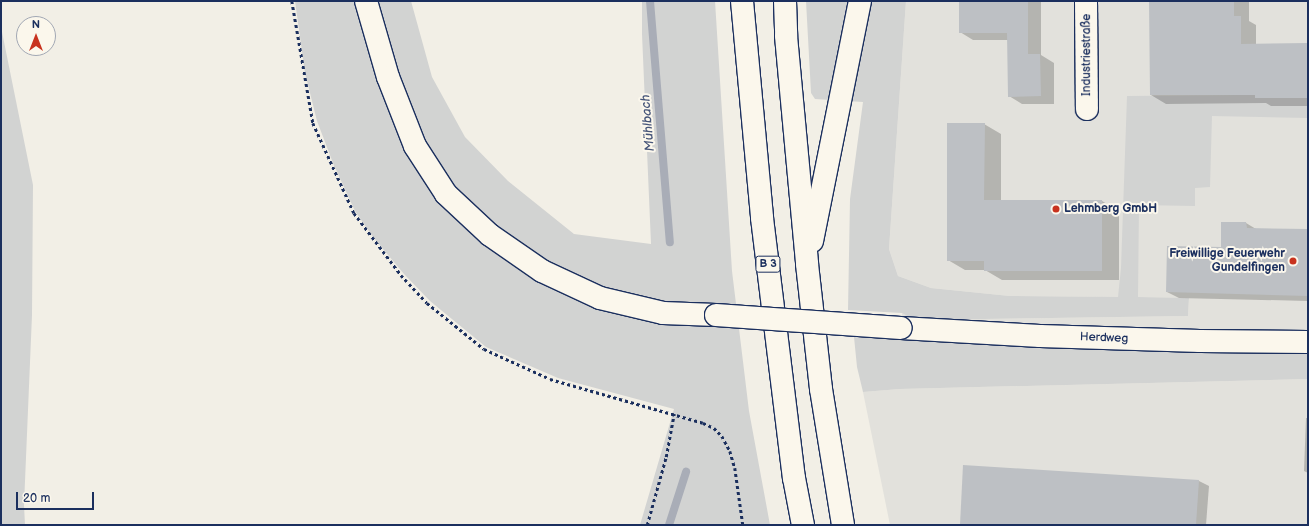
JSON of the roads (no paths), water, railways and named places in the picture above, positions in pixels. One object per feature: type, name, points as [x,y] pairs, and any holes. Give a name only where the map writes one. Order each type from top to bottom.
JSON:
[{"type":"main road","name":"Herdweg","points":[[366,1],[388,77],[415,146],[446,194],[490,235],[542,271],[600,298],[663,313],[716,315],[901,328],[1048,336],[1200,341],[1308,342]]},
{"type":"main road","name":"B 3","points":[[742,1],[762,218],[794,478],[803,525]]},
{"type":"main road","points":[[785,1],[786,36],[807,264],[821,389],[843,525]]},
{"type":"main road","points":[[807,264],[860,1]]},
{"type":"main road","name":"Industriestraße","points":[[1086,1],[1087,109]]},
{"type":"waterway","name":"Mühlbach","points":[[650,1],[670,242]]},
{"type":"waterway","name":"Mühlbach","points":[[669,525],[686,472]]},
{"type":"place","name":"Lehmberg GmbH","points":[[1056,209]]},
{"type":"place","name":"Freiwillige Feuerwehr Gundelfingen","points":[[1293,261]]}]
